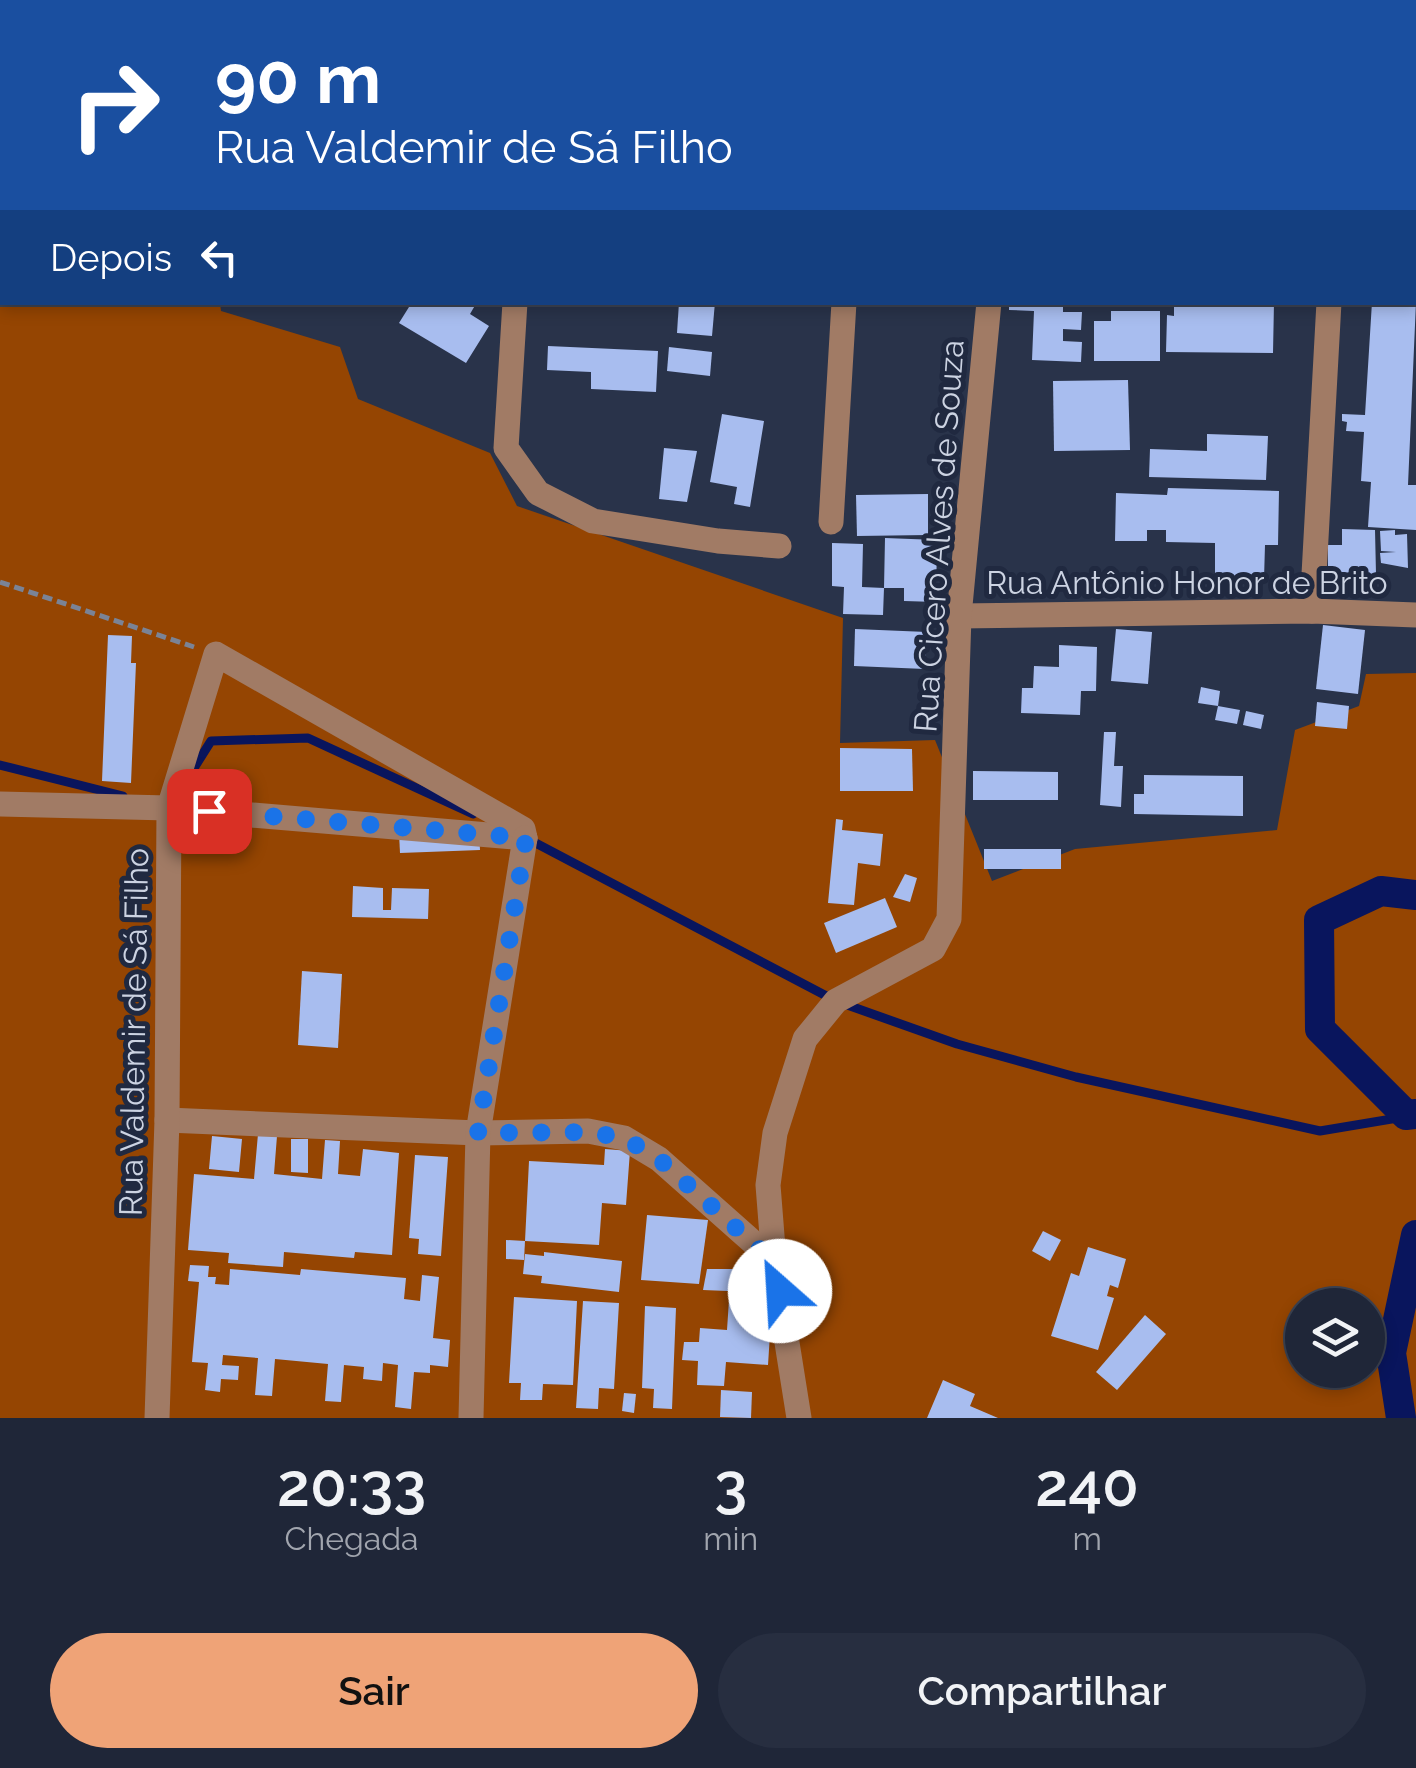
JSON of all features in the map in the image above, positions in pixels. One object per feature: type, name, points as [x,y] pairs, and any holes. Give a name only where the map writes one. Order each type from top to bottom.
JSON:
[{"type":"street","points":[[516,305],[506,448],[538,492],[592,521],[718,541],[779,546]]},
{"type":"street","points":[[831,522],[844,305]]},
{"type":"street","name":"Rua Cicero Alves de Souza","points":[[800,1418],[774,1262],[768,1184],[772,1150],[805,1039],[836,1001],[933,949],[950,918],[959,616],[989,305]]},
{"type":"street","points":[[1312,611],[1328,305]]},
{"type":"street","name":"Rua Antônio Honor de Brito","points":[[959,616],[1312,611],[1416,615]]},
{"type":"street","points":[[0,804],[170,808],[216,654],[523,829],[526,838],[478,1133],[471,1418]]},
{"type":"street","name":"Rua Valdemir de Sá Filho","points":[[157,1418],[167,1120],[170,808],[526,838]]},
{"type":"street","points":[[167,1120],[478,1133],[588,1132],[624,1138],[659,1159],[774,1262]]},
{"type":"path","points":[[0,582],[216,654]]},
{"type":"shaded area","points":[[0,305],[220,305],[221,311],[340,347],[358,399],[490,453],[517,506],[843,618],[840,743],[935,740],[992,881],[1075,849],[1277,830],[1295,730],[1359,706],[1366,674],[1416,673],[1416,1418],[0,1418]]},
{"type":"building","points":[[406,305],[475,305],[470,314],[489,326],[466,363],[399,323],[409,307]]},
{"type":"building","points":[[679,305],[715,305],[712,336],[677,333]]},
{"type":"building","points":[[1009,305],[1063,305],[1063,312],[1082,312],[1081,330],[1063,329],[1063,341],[1082,342],[1081,362],[1032,360],[1034,311],[1009,310]]},
{"type":"building","points":[[1174,305],[1274,305],[1273,353],[1166,352],[1167,315],[1174,316]]},
{"type":"building","points":[[1372,305],[1416,305],[1408,485],[1416,485],[1416,530],[1368,527],[1371,482],[1361,481],[1364,432],[1346,431],[1347,422],[1342,421],[1342,414],[1365,415]]},
{"type":"building","points":[[1111,311],[1160,311],[1160,361],[1094,361],[1094,321],[1111,321]]},
{"type":"building","points":[[548,346],[658,351],[656,392],[591,389],[591,372],[547,370]]},
{"type":"building","points":[[669,347],[712,352],[710,376],[667,371]]},
{"type":"building","points":[[1128,380],[1130,450],[1054,451],[1053,381]]},
{"type":"building","points":[[722,414],[764,421],[750,507],[734,504],[737,487],[710,482]]},
{"type":"building","points":[[1207,434],[1268,436],[1266,480],[1149,477],[1150,449],[1207,451]]},
{"type":"building","points":[[664,448],[697,451],[687,502],[659,499]]},
{"type":"building","points":[[1168,488],[1279,491],[1278,545],[1265,545],[1264,579],[1215,578],[1215,543],[1166,542],[1166,530],[1147,530],[1147,541],[1115,541],[1116,493],[1167,495]]},
{"type":"building","points":[[928,494],[928,535],[857,536],[856,495]]},
{"type":"building","points":[[1342,529],[1375,530],[1376,574],[1328,575],[1328,545],[1342,545]]},
{"type":"building","points":[[1395,530],[1395,535],[1407,534],[1408,568],[1381,563],[1380,553],[1396,552],[1381,551],[1380,531]]},
{"type":"building","points":[[885,538],[937,540],[936,602],[904,601],[904,588],[884,588]]},
{"type":"building","points":[[832,543],[863,544],[862,587],[884,588],[883,615],[843,614],[844,587],[832,586]]},
{"type":"building","points":[[1323,625],[1365,630],[1358,694],[1316,689]]},
{"type":"building","points":[[855,629],[927,632],[925,669],[854,666]]},
{"type":"building","points":[[1116,629],[1152,632],[1148,684],[1111,681]]},
{"type":"building","points":[[108,635],[132,636],[131,663],[136,663],[131,783],[102,781]]},
{"type":"building","points":[[1059,645],[1097,647],[1096,691],[1081,691],[1080,715],[1021,713],[1022,688],[1033,688],[1034,666],[1059,667]]},
{"type":"building","points":[[1201,687],[1220,691],[1218,706],[1198,703]]},
{"type":"building","points":[[1317,702],[1349,706],[1347,729],[1315,726]]},
{"type":"building","points":[[1218,706],[1240,710],[1237,724],[1215,720]]},
{"type":"building","points":[[1246,711],[1264,715],[1261,729],[1243,725]]},
{"type":"building","points":[[1104,732],[1116,732],[1114,766],[1123,766],[1121,807],[1100,805]]},
{"type":"building","points":[[840,748],[912,749],[913,791],[840,791]]},
{"type":"building","points":[[973,771],[1058,772],[1058,800],[973,800]]},
{"type":"building","points":[[1144,775],[1243,776],[1243,816],[1134,814],[1134,794],[1144,794]]},
{"type":"building","points":[[836,819],[843,820],[842,830],[883,834],[880,866],[858,863],[854,905],[828,903]]},
{"type":"building","points":[[479,831],[480,850],[400,853],[399,833]]},
{"type":"building","points":[[984,849],[1061,849],[1061,869],[984,869]]},
{"type":"building","points":[[905,874],[917,878],[910,902],[893,897]]},
{"type":"building","points":[[353,886],[383,888],[383,910],[391,910],[392,888],[429,889],[428,919],[352,917]]},
{"type":"building","points":[[885,898],[897,927],[836,953],[824,923]]},
{"type":"building","points":[[302,971],[342,974],[338,1048],[298,1045]]},
{"type":"building","points":[[258,1134],[277,1136],[274,1174],[322,1179],[325,1140],[340,1141],[338,1174],[360,1176],[363,1149],[399,1153],[392,1255],[355,1252],[354,1258],[284,1252],[283,1267],[228,1263],[229,1253],[188,1250],[194,1174],[254,1179]]},
{"type":"building","points":[[212,1136],[242,1139],[239,1172],[209,1169]]},
{"type":"building","points":[[291,1139],[308,1139],[308,1173],[291,1172]]},
{"type":"building","points":[[605,1149],[630,1151],[626,1205],[602,1203],[599,1245],[525,1241],[529,1161],[604,1165]]},
{"type":"building","points":[[415,1155],[448,1157],[441,1256],[418,1254],[419,1239],[409,1238]]},
{"type":"building","points":[[647,1215],[708,1220],[699,1284],[641,1280]]},
{"type":"building","points":[[1043,1231],[1061,1240],[1050,1261],[1032,1251]]},
{"type":"building","points":[[506,1240],[525,1241],[524,1260],[506,1259]]},
{"type":"building","points":[[1088,1247],[1126,1259],[1118,1288],[1110,1285],[1107,1296],[1114,1298],[1098,1350],[1051,1336],[1071,1273],[1079,1276]]},
{"type":"building","points":[[544,1252],[622,1261],[619,1292],[541,1283],[542,1276],[523,1274],[525,1254],[544,1256]]},
{"type":"building","points":[[190,1265],[209,1266],[208,1277],[216,1277],[215,1284],[229,1285],[230,1269],[300,1275],[301,1269],[406,1278],[404,1299],[420,1301],[422,1275],[439,1277],[433,1338],[450,1340],[448,1367],[430,1365],[430,1373],[414,1372],[411,1409],[395,1407],[398,1365],[383,1363],[382,1381],[363,1379],[364,1367],[344,1365],[341,1402],[325,1401],[328,1364],[275,1359],[272,1396],[255,1395],[258,1358],[223,1355],[222,1365],[239,1366],[238,1380],[221,1379],[220,1392],[205,1390],[208,1363],[192,1362],[199,1282],[188,1281]]},
{"type":"building","points":[[707,1269],[747,1269],[775,1293],[703,1290]]},
{"type":"building","points":[[514,1297],[577,1301],[573,1385],[543,1384],[542,1400],[520,1400],[521,1383],[509,1383]]},
{"type":"building","points":[[729,1300],[772,1303],[768,1365],[726,1362],[724,1386],[697,1385],[698,1361],[682,1360],[684,1342],[699,1342],[700,1328],[727,1330]]},
{"type":"building","points":[[583,1301],[619,1303],[614,1389],[599,1388],[598,1409],[576,1408]]},
{"type":"building","points":[[645,1306],[676,1308],[672,1409],[653,1408],[654,1389],[642,1388]]},
{"type":"building","points":[[1145,1315],[1166,1334],[1117,1390],[1096,1372]]},
{"type":"building","points":[[943,1380],[975,1394],[970,1406],[998,1418],[927,1418]]},
{"type":"building","points":[[721,1390],[752,1392],[751,1418],[720,1417]]},
{"type":"building","points":[[624,1393],[636,1394],[634,1413],[622,1411]]},
{"type":"waterway","points":[[189,776],[211,741],[308,738],[473,814]]},
{"type":"waterway","points":[[0,765],[123,796]]},
{"type":"waterway","points":[[528,839],[836,1001],[957,1044],[1076,1077],[1320,1131],[1416,1115]]},
{"type":"waterway","points":[[1416,895],[1381,891],[1319,920],[1320,1029],[1406,1115],[1416,1114]]},
{"type":"waterway","points":[[1401,1418],[1391,1353],[1416,1235]]},
{"type":"route","points":[[209,811],[526,838],[478,1133],[532,1130],[624,1138],[659,1159],[774,1262],[780,1291]]}]
